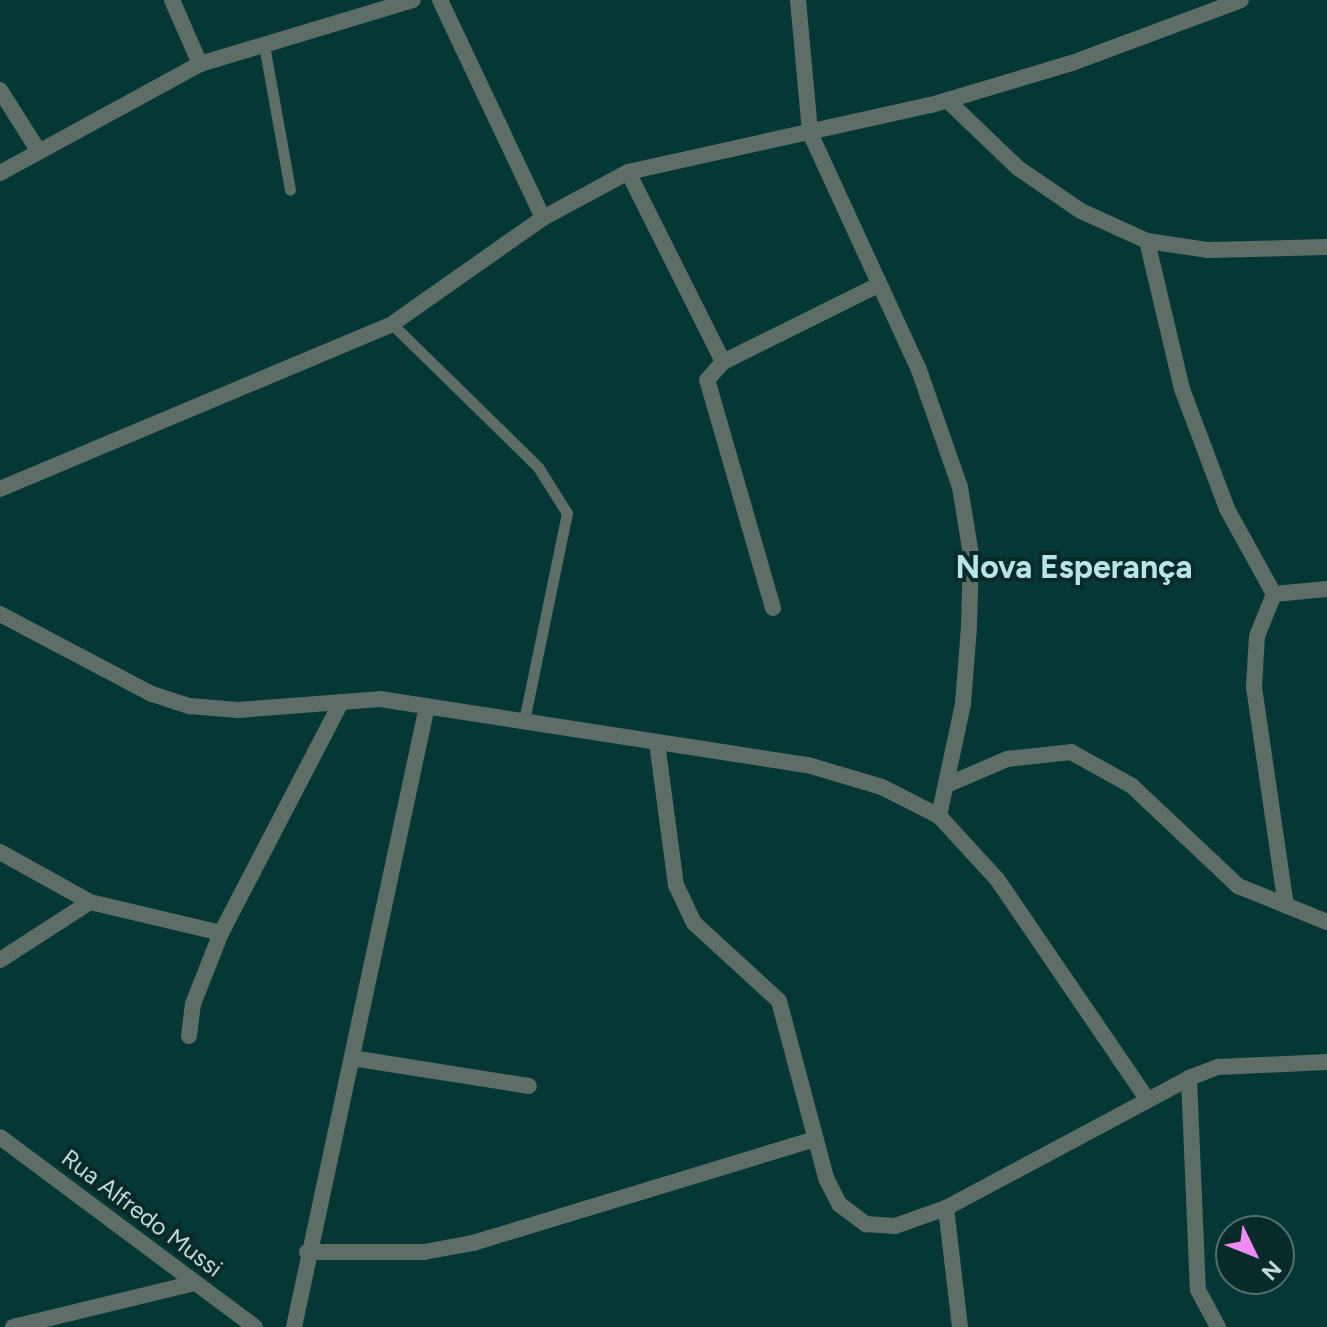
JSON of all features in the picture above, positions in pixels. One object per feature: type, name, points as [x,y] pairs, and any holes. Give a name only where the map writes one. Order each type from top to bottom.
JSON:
[{"type":"street","points":[[172,0],[200,64]]},
{"type":"street","points":[[0,173],[36,147],[200,64],[413,0]]},
{"type":"street","points":[[440,0],[543,218]]},
{"type":"street","points":[[798,0],[810,133],[946,443],[971,555],[963,704],[949,784],[939,816]]},
{"type":"street","points":[[0,489],[392,324],[543,218],[628,172],[947,100],[1212,5],[1241,0]]},
{"type":"street","points":[[0,90],[36,147]]},
{"type":"street","points":[[947,100],[1018,168],[1081,211],[1147,241],[1208,250],[1327,247]]},
{"type":"street","points":[[628,172],[723,362]]},
{"type":"street","points":[[1147,241],[1182,389],[1227,509],[1274,594]]},
{"type":"street","points":[[773,608],[710,400],[711,369],[878,285]]},
{"type":"street","points":[[1274,594],[1327,589]]},
{"type":"street","points":[[1274,594],[1257,636],[1254,687],[1286,906]]},
{"type":"street","points":[[0,614],[152,694],[190,706],[238,710],[341,702],[427,706],[808,765],[882,787],[939,816],[1006,890],[1147,1099]]},
{"type":"street","points":[[189,1036],[193,1004],[221,933],[341,702]]},
{"type":"street","points":[[294,1327],[307,1252],[427,706]]},
{"type":"street","points":[[657,743],[676,885],[694,923],[779,1001],[816,1139],[839,1204],[866,1224],[895,1226],[946,1208],[1147,1099],[1218,1067],[1327,1062]]},
{"type":"street","points":[[949,784],[1007,759],[1071,752],[1132,786],[1212,868],[1286,906],[1327,922]]},
{"type":"street","points":[[0,852],[90,902],[221,933]]},
{"type":"street","points":[[0,960],[90,902]]},
{"type":"street","points":[[352,1058],[529,1086]]},
{"type":"street","points":[[1189,1078],[1198,1290],[1218,1327]]},
{"type":"street","name":"Rua Alfredo Mussi","points":[[0,1137],[195,1283],[233,1320],[255,1327]]},
{"type":"street","points":[[307,1252],[377,1254],[473,1243],[816,1139]]},
{"type":"street","points":[[946,1208],[960,1327]]},
{"type":"street","points":[[13,1327],[195,1283]]},
{"type":"lane","points":[[264,45],[290,190]]},
{"type":"lane","points":[[392,324],[538,467],[567,513],[524,721]]},
{"type":"district","name":"Nova Esperança","points":[[1074,567]]}]
